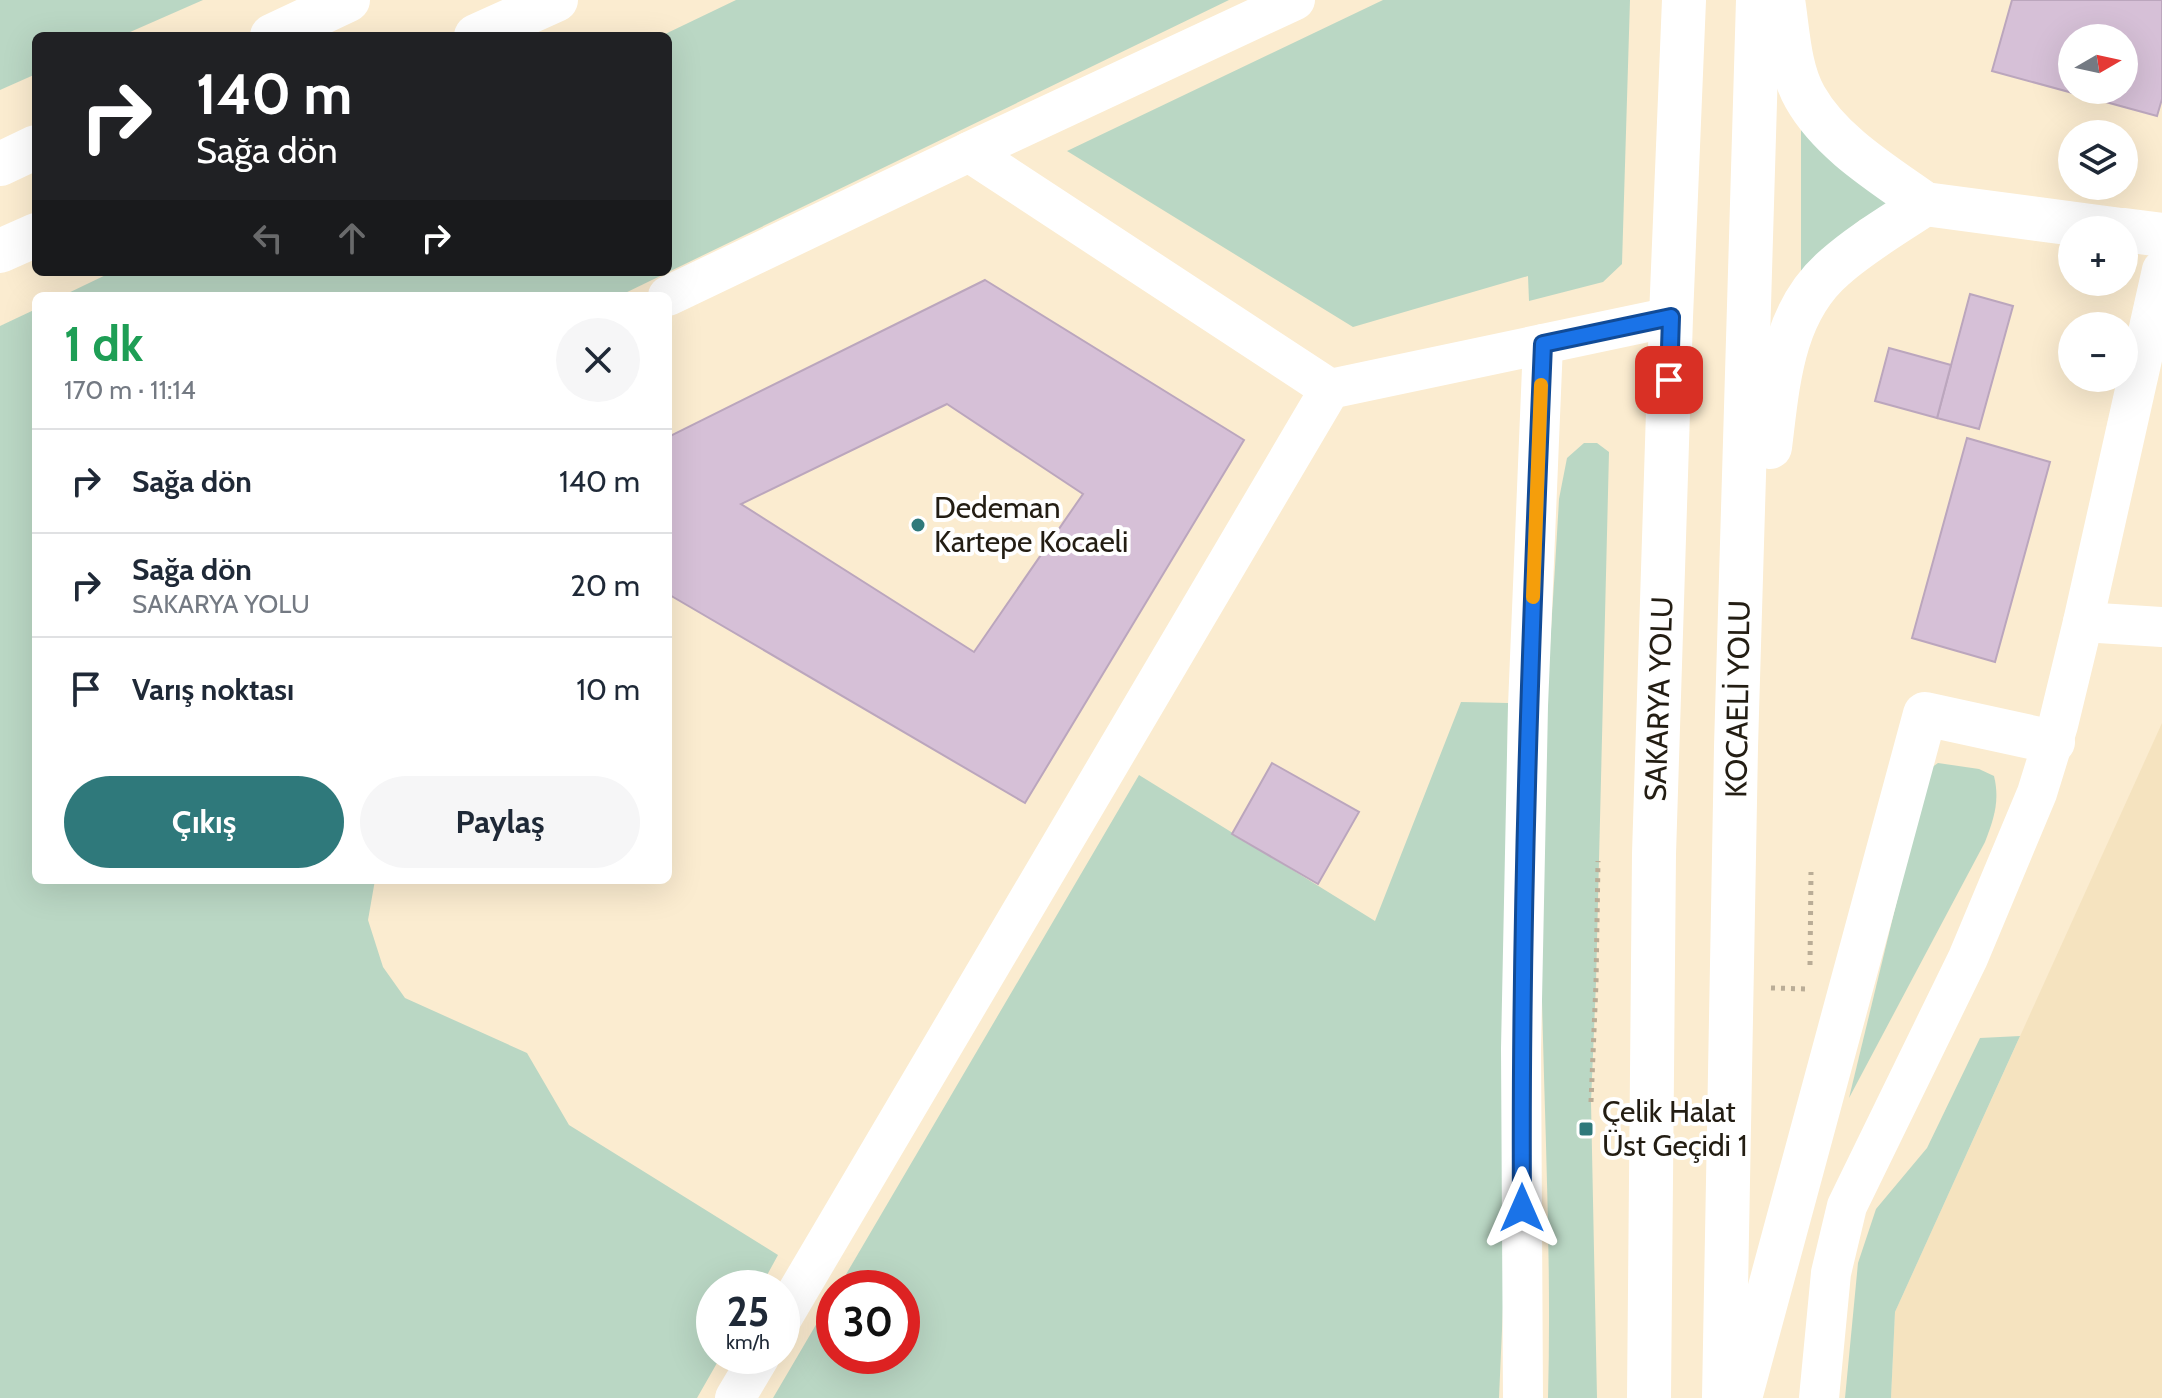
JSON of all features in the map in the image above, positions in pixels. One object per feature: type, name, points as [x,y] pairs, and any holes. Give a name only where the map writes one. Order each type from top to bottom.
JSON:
[{"type":"main road","points":[[280,32],[348,0]]},
{"type":"main road","points":[[485,32],[556,0]]},
{"type":"main road","name":"SAKARYA YOLU","points":[[1649,1398],[1654,854],[1684,0]]},
{"type":"main road","name":"KOCAELİ YOLU","points":[[1724,1398],[1736,747],[1758,0]]},
{"type":"main road","points":[[1783,0],[1791,58],[1804,96],[1826,124],[1858,155],[1925,204],[2058,222]]},
{"type":"main road","points":[[0,164],[32,149]]},
{"type":"main road","points":[[1736,747],[1779,374],[1789,335],[1808,299],[1832,269],[1925,204]]},
{"type":"main road","points":[[2138,232],[2162,235]]},
{"type":"main road","points":[[0,251],[32,237]]},
{"type":"main road","points":[[1740,1398],[1925,714],[2053,742]]},
{"type":"main road","points":[[1642,1398],[1651,1347]]},
{"type":"street","points":[[672,294],[1295,0]]},
{"type":"street","points":[[969,152],[1330,389],[1671,317]]},
{"type":"street","points":[[1819,1398],[1831,1273],[1847,1206],[1968,958],[2037,793],[2053,742],[2162,270]]},
{"type":"street","points":[[1523,1398],[1522,1034],[1528,706],[1543,344]]},
{"type":"street","points":[[800,1287],[1330,389]]},
{"type":"street","points":[[2083,622],[2162,627]]},
{"type":"street","points":[[735,1398],[749,1374]]},
{"type":"path","points":[[1591,1102],[1598,861]]},
{"type":"path","points":[[1810,989],[1811,872]]},
{"type":"shaded area","points":[[2162,723],[2162,1398],[1891,1398],[1895,1312]]},
{"type":"green space","points":[[0,0],[203,0],[130,32],[32,32],[32,76],[0,90]]},
{"type":"green space","points":[[736,0],[1229,0],[672,270],[672,32],[669,32]]},
{"type":"green space","points":[[1383,0],[1630,0],[1622,264],[1603,282],[1529,301],[1528,276],[1353,327],[1067,151]]},
{"type":"green space","points":[[1801,129],[1896,203],[1860,220],[1837,239],[1801,278]]},
{"type":"green space","points":[[104,276],[660,276],[627,292],[70,292]]},
{"type":"green space","points":[[32,311],[32,884],[374,884],[368,920],[383,967],[405,998],[527,1053],[569,1125],[778,1255],[770,1270],[696,1270],[696,1374],[711,1374],[697,1398],[0,1398],[0,326]]},
{"type":"green space","points":[[1584,443],[1597,443],[1609,452],[1591,1102],[1597,1398],[1548,1398],[1542,797],[1559,499],[1567,458]]},
{"type":"green space","points":[[1461,702],[1508,703],[1505,1262],[1499,1398],[773,1398],[787,1374],[800,1374],[800,1352],[816,1325],[816,1374],[920,1374],[920,1270],[849,1270],[1139,775],[1375,921]]},
{"type":"green space","points":[[1938,763],[1979,769],[1994,776],[1996,802],[1993,817],[1985,842],[1849,1098],[1927,777],[1931,768]]},
{"type":"green space","points":[[2020,1036],[1895,1312],[1891,1398],[1845,1398],[1858,1263],[1876,1209],[1927,1148],[1980,1038]]},
{"type":"building","points":[[2012,0],[2162,0],[2162,99],[2157,116],[2113,104],[2138,104],[2138,24],[2058,24],[2058,89],[1992,71]]},
{"type":"building","points":[[985,280],[1244,440],[1025,803],[672,596],[672,435]],"holes":[[[947,404],[1083,494],[974,652],[741,504]]]},
{"type":"building","points":[[1970,294],[2013,306],[1979,429],[1937,418]]},
{"type":"building","points":[[1889,348],[1951,365],[1937,418],[1875,401]]},
{"type":"building","points":[[1967,438],[2050,462],[1995,662],[1912,638]]},
{"type":"building","points":[[1272,763],[1359,812],[1318,884],[1232,834]]},
{"type":"slow traffic","points":[[1533,597],[1541,385]]},
{"type":"place","name":"Dedeman Kartepe Kocaeli","points":[[918,525]]},
{"type":"place","name":"Çelik Halat Üst Geçidi 1","points":[[1586,1129]]},
{"type":"route","points":[[1522,1208],[1521,1049],[1528,706],[1543,344],[1671,317],[1669,380]]}]
